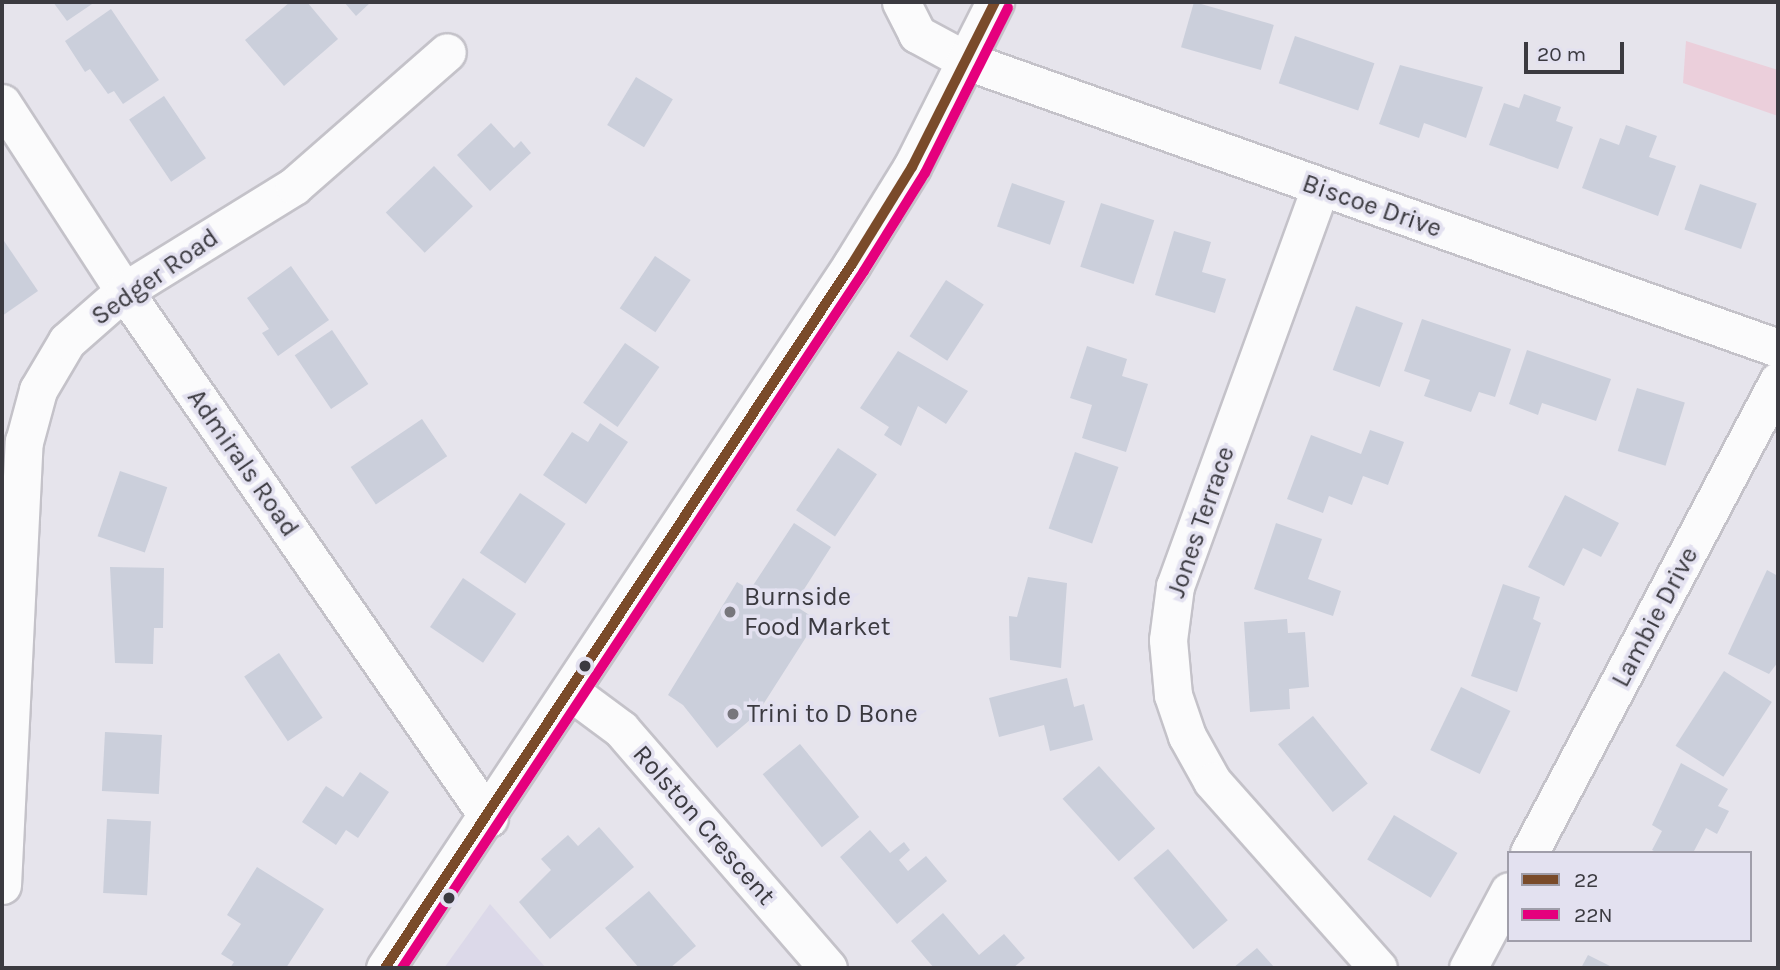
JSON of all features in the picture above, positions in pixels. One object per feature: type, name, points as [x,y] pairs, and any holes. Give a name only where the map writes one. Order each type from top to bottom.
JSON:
[{"type":"street","name":"Biscoe Drive","points":[[901,2],[917,34],[967,61],[1778,348]]},
{"type":"street","points":[[385,968],[489,818],[852,264],[912,167],[995,2]]},
{"type":"street","name":"Sedger Road","points":[[2,884],[24,442],[38,390],[67,341],[124,291],[294,186],[447,52]]},
{"type":"street","name":"Admirals Road","points":[[2,103],[124,291],[489,818]]},
{"type":"street","name":"Jones Terrace","points":[[1320,188],[1175,586],[1168,640],[1173,695],[1187,736],[1212,781],[1378,968]]},
{"type":"street","name":"Lambie Drive","points":[[1530,851],[1778,381]]},
{"type":"street","name":"Rolston Crescent","points":[[570,692],[621,729],[828,968]]},
{"type":"street","points":[[1468,968],[1507,895]]},
{"type":"shaded area","points":[[1686,41],[1778,70],[1778,116],[1683,83]]},
{"type":"shaded area","points":[[490,904],[546,968],[444,968]]},
{"type":"building","points":[[53,2],[95,2],[67,21]]},
{"type":"building","points":[[290,2],[307,2],[338,39],[284,86],[245,40]]},
{"type":"building","points":[[344,2],[371,2],[356,16]]},
{"type":"building","points":[[1194,2],[1274,25],[1261,70],[1181,47]]},
{"type":"building","points":[[111,9],[159,80],[123,104],[114,91],[108,94],[90,69],[85,72],[65,41]]},
{"type":"building","points":[[1295,36],[1374,63],[1358,111],[1279,83]]},
{"type":"building","points":[[1400,65],[1483,87],[1466,138],[1424,123],[1419,138],[1379,124]]},
{"type":"building","points":[[636,77],[673,99],[644,147],[607,125]]},
{"type":"building","points":[[1524,94],[1561,107],[1556,121],[1573,127],[1558,169],[1489,145],[1504,103],[1519,108]]},
{"type":"building","points":[[164,96],[206,158],[171,182],[129,119]]},
{"type":"building","points":[[491,123],[514,148],[521,141],[531,153],[490,191],[457,155]]},
{"type":"building","points":[[1626,125],[1657,136],[1649,157],[1676,166],[1658,216],[1582,188],[1600,138],[1619,145]]},
{"type":"building","points":[[434,166],[473,206],[425,253],[386,213]]},
{"type":"building","points":[[1012,183],[1065,201],[1050,245],[997,226]]},
{"type":"building","points":[[1700,184],[1757,204],[1741,249],[1684,229]]},
{"type":"building","points":[[1101,203],[1154,220],[1134,284],[1080,267]]},
{"type":"building","points":[[1174,231],[1211,242],[1202,272],[1226,279],[1215,313],[1155,295]]},
{"type":"building","points":[[2,238],[38,291],[2,316]]},
{"type":"building","points":[[655,256],[691,280],[655,332],[620,308]]},
{"type":"building","points":[[291,266],[329,320],[278,356],[262,333],[269,329],[247,298]]},
{"type":"building","points":[[946,280],[984,305],[947,361],[910,336]]},
{"type":"building","points":[[1356,306],[1403,323],[1380,387],[1333,370]]},
{"type":"building","points":[[1422,319],[1511,349],[1495,397],[1479,392],[1471,412],[1424,396],[1430,380],[1404,371]]},
{"type":"building","points":[[332,330],[368,384],[331,409],[295,355]]},
{"type":"building","points":[[625,343],[659,367],[618,427],[583,403]]},
{"type":"building","points":[[1087,346],[1127,359],[1122,376],[1148,384],[1126,452],[1082,438],[1092,405],[1070,398]]},
{"type":"building","points":[[1527,350],[1611,379],[1596,421],[1542,403],[1538,415],[1509,404]]},
{"type":"building","points":[[898,351],[968,391],[946,424],[918,406],[901,446],[884,435],[889,427],[860,408]]},
{"type":"building","points":[[1637,388],[1685,403],[1666,466],[1618,451]]},
{"type":"building","points":[[422,419],[447,456],[376,504],[351,467]]},
{"type":"building","points":[[600,423],[628,442],[586,504],[543,475],[572,432],[588,442]]},
{"type":"building","points":[[1370,430],[1404,442],[1388,485],[1363,476],[1352,505],[1329,496],[1323,513],[1287,499],[1311,435],[1361,454]]},
{"type":"building","points":[[838,448],[877,474],[835,536],[796,510]]},
{"type":"building","points":[[1075,452],[1118,467],[1092,544],[1049,529]]},
{"type":"building","points":[[120,471],[167,487],[145,553],[98,536]]},
{"type":"building","points":[[520,493],[566,524],[525,583],[480,553]]},
{"type":"building","points":[[1565,495],[1619,523],[1601,557],[1583,548],[1564,586],[1528,567]]},
{"type":"building","points":[[794,523],[831,547],[794,605],[817,620],[757,714],[717,748],[683,705],[668,695],[737,582],[750,590]]},
{"type":"building","points":[[1276,523],[1322,539],[1308,579],[1341,591],[1333,616],[1254,589]]},
{"type":"building","points":[[110,567],[164,568],[163,628],[154,628],[153,664],[115,663]]},
{"type":"building","points":[[1767,570],[1778,576],[1778,662],[1769,674],[1728,654]]},
{"type":"building","points":[[1028,577],[1067,583],[1061,668],[1010,660],[1009,616],[1017,617]]},
{"type":"building","points":[[463,578],[516,614],[483,663],[430,627]]},
{"type":"building","points":[[1503,584],[1540,597],[1533,619],[1541,623],[1517,692],[1471,676]]},
{"type":"building","points":[[1287,619],[1288,633],[1305,632],[1309,687],[1289,689],[1290,709],[1250,712],[1244,622]]},
{"type":"building","points":[[279,653],[323,718],[288,741],[244,676]]},
{"type":"building","points":[[1724,671],[1772,702],[1723,777],[1676,746]]},
{"type":"building","points":[[1067,678],[1074,707],[1084,704],[1093,740],[1050,751],[1044,725],[999,737],[989,698]]},
{"type":"building","points":[[1461,687],[1510,711],[1480,774],[1430,750]]},
{"type":"building","points":[[1313,716],[1368,784],[1333,812],[1278,744]]},
{"type":"building","points":[[105,732],[162,735],[159,794],[102,791]]},
{"type":"building","points":[[800,744],[859,817],[822,847],[763,774]]},
{"type":"building","points":[[1681,763],[1728,789],[1718,806],[1729,811],[1717,834],[1706,828],[1694,851],[1652,850],[1662,831],[1652,825]]},
{"type":"building","points":[[1099,766],[1155,828],[1119,861],[1063,799]]},
{"type":"building","points":[[360,772],[389,792],[358,838],[346,830],[336,845],[302,822],[326,786],[343,797]]},
{"type":"building","points":[[1394,815],[1457,853],[1431,898],[1367,860]]},
{"type":"building","points":[[107,819],[151,821],[147,895],[103,893]]},
{"type":"building","points":[[599,827],[634,867],[550,939],[519,902],[551,870],[541,859],[568,835],[578,846]]},
{"type":"building","points":[[870,830],[890,853],[904,842],[910,850],[899,860],[908,871],[926,856],[947,881],[897,924],[840,857]]},
{"type":"building","points":[[1168,849],[1228,920],[1193,949],[1134,878]]},
{"type":"building","points":[[257,867],[324,909],[286,968],[230,968],[234,962],[221,954],[241,924],[227,915]]},
{"type":"building","points":[[649,891],[696,946],[670,968],[639,968],[605,928]]},
{"type":"building","points":[[943,913],[979,955],[1004,934],[1025,958],[1013,968],[934,968],[911,941]]},
{"type":"building","points":[[1257,948],[1275,968],[1233,968]]},
{"type":"building","points":[[1588,955],[1614,968],[1581,968]]},
{"type":"transit line","name":"22","points":[[385,968],[852,264],[912,167],[995,2]]},
{"type":"transit line","name":"22N","points":[[402,968],[864,271],[925,173],[1008,8]]},
{"type":"place","name":"Burnside Food Market","points":[[730,612]]},
{"type":"place","name":"Trini to D Bone","points":[[733,714]]}]
